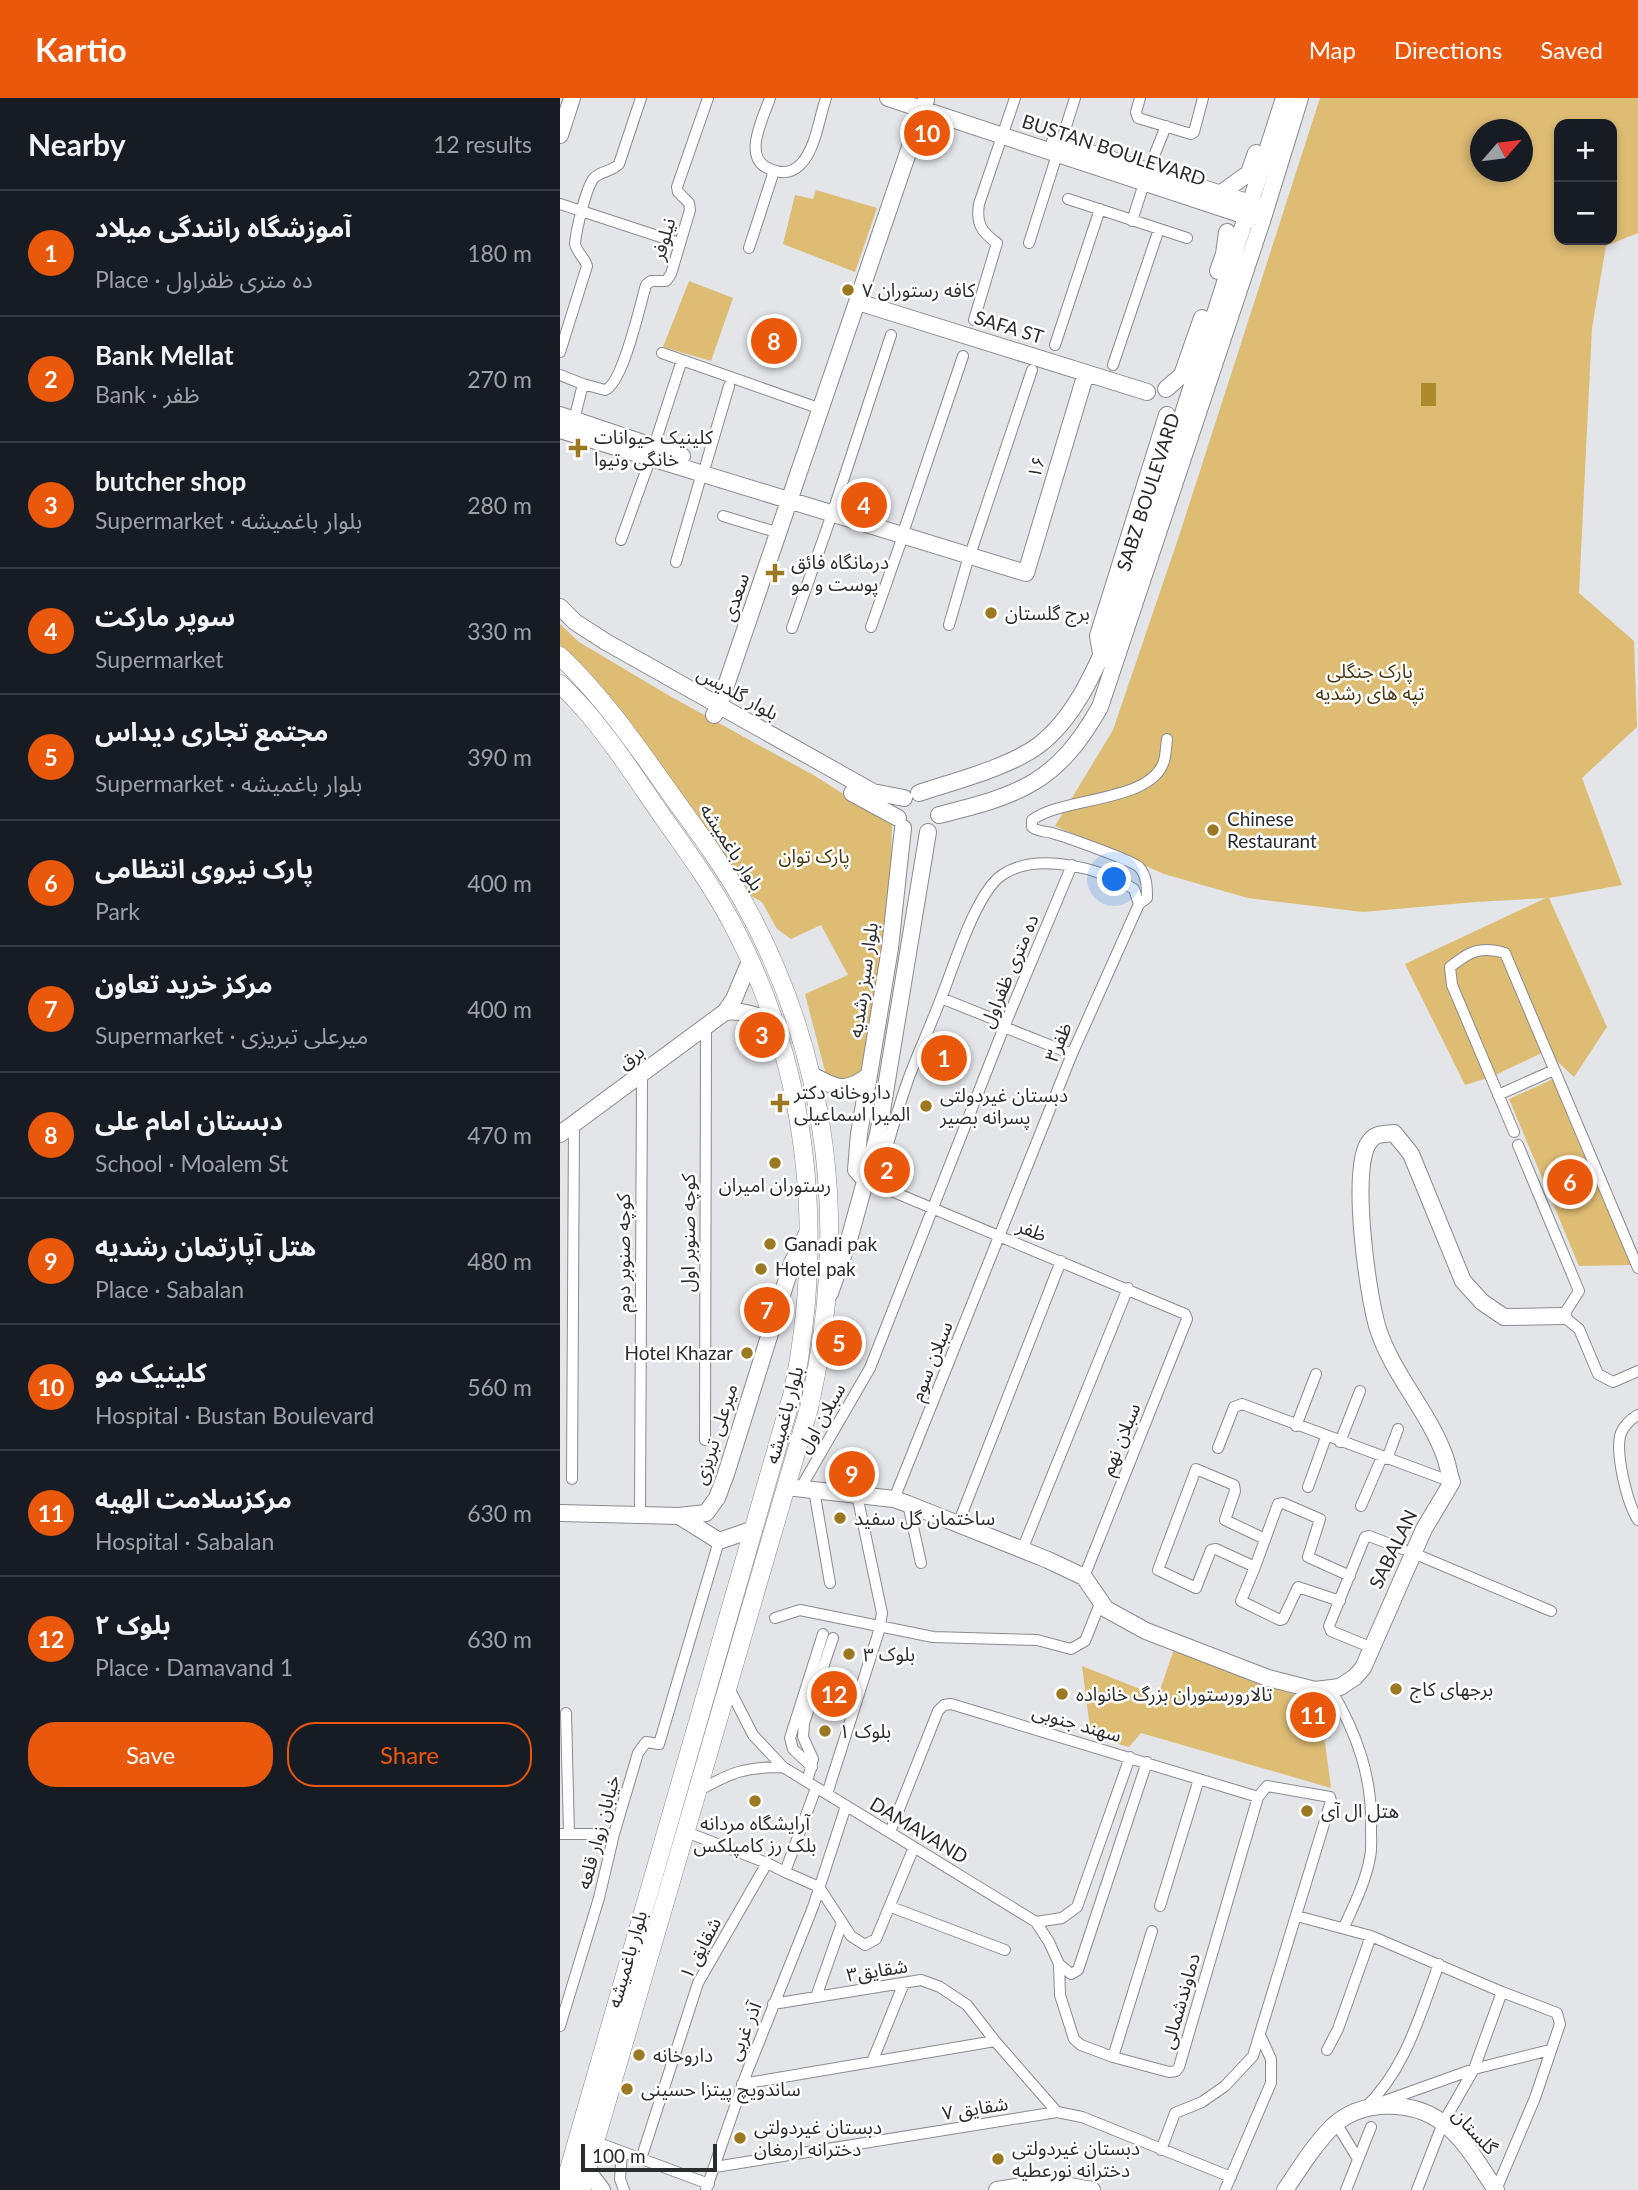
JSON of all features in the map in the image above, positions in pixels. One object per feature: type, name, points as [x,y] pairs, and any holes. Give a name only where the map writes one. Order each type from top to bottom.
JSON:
[{"type":"main road","name":"بلوار باغمیشه","points":[[560,656],[600,697],[723,867],[763,940],[784,986],[812,1075],[821,1121],[828,1186],[828,1299],[800,1489],[727,1685],[596,2142],[563,2190]]},
{"type":"main road","name":"بلوار باغمیشه","points":[[560,684],[584,706],[606,735],[709,884],[736,929],[775,1022],[798,1110],[810,1228],[808,1296],[793,1392],[675,1803],[579,2167],[581,2190]]},
{"type":"street","points":[[560,135],[572,98]]},
{"type":"street","points":[[560,352],[587,266],[586,261],[576,252],[575,244],[592,181],[601,174],[614,170],[618,164],[640,98]]},
{"type":"street","name":"نیلوفر","points":[[560,375],[605,390],[613,385],[622,366],[646,285],[651,281],[666,281],[671,274],[690,210],[690,203],[678,192],[677,187],[708,98]]},
{"type":"street","points":[[770,98],[754,143],[759,161],[775,171],[786,173],[793,170],[808,154],[826,98]]},
{"type":"street","name":"BUSTAN BOULEVARD","points":[[888,98],[923,101],[1004,131],[1146,177],[1205,202],[1256,212]]},
{"type":"street","points":[[974,320],[997,243],[985,234],[977,221],[977,214],[1015,98]]},
{"type":"street","points":[[1029,243],[1075,98]]},
{"type":"street","points":[[1140,98],[1136,112],[1138,118],[1193,134],[1203,98]]},
{"type":"street","points":[[1220,194],[1250,173],[1274,98]]},
{"type":"street","name":"SABZ BOULEVARD","points":[[912,796],[996,766],[1036,747],[1051,735],[1092,676],[1116,623],[1234,256],[1256,212],[1284,98]]},
{"type":"street","name":"SABZ BOULEVARD","points":[[939,815],[1019,792],[1048,773],[1084,736],[1100,707],[1256,212],[1300,98]]},
{"type":"street","name":"سعدی","points":[[717,710],[858,302],[923,101]]},
{"type":"street","points":[[1132,221],[1166,126]]},
{"type":"street","points":[[749,248],[775,171]]},
{"type":"street","name":"BUSTAN BOULEVARD","points":[[1146,177],[1220,194],[1256,212]]},
{"type":"street","points":[[1068,199],[1187,238]]},
{"type":"street","points":[[1205,202],[1223,220],[1234,256]]},
{"type":"street","points":[[560,204],[680,243]]},
{"type":"street","points":[[1055,345],[1100,209]]},
{"type":"street","points":[[1114,365],[1158,229]]},
{"type":"street","points":[[1166,389],[1182,375],[1224,254],[1227,232]]},
{"type":"street","name":"SAFA ST","points":[[858,302],[1147,392]]},
{"type":"street","points":[[792,628],[891,335]]},
{"type":"street","points":[[662,353],[821,409]]},
{"type":"street","points":[[871,627],[963,356]]},
{"type":"street","points":[[621,540],[682,360]]},
{"type":"street","points":[[949,625],[970,552],[1032,370]]},
{"type":"street","name":"۱۶","points":[[970,552],[1027,570],[1086,373]]},
{"type":"street","points":[[1147,392],[1184,384],[1193,377]]},
{"type":"street","points":[[583,384],[566,424],[970,552]]},
{"type":"street","points":[[676,562],[729,386]]},
{"type":"street","points":[[1147,392],[1167,415],[1176,431]]},
{"type":"street","points":[[1101,655],[1098,636],[1167,415]]},
{"type":"street","points":[[723,516],[779,533]]},
{"type":"street","name":"بلوار گلدیس","points":[[560,607],[590,633],[900,823]]},
{"type":"street","name":"بلوار گلدیس","points":[[560,622],[584,642],[873,792],[912,796]]},
{"type":"street","name":"ظفر۳","points":[[1000,1236],[1072,1054],[1139,904],[1147,898],[1148,883],[1139,867],[1075,841],[1036,831],[1032,827],[1032,820],[1063,807],[1121,793],[1153,778],[1164,762],[1167,739]]},
{"type":"street","points":[[912,796],[934,800],[939,815],[936,825],[928,832],[912,834],[900,823],[899,807],[912,796]]},
{"type":"street","name":"بلوار سبز رشدیه","points":[[871,1182],[856,1170],[859,1134],[890,948],[900,823]]},
{"type":"street","points":[[871,1182],[913,910],[928,832]]},
{"type":"street","points":[[828,1299],[910,1074],[983,897],[1000,876],[1022,865],[1072,865],[1126,884],[1134,889],[1139,904]]},
{"type":"street","name":"ده متری ظفراول","points":[[934,1208],[1072,865]]},
{"type":"street","points":[[1514,1132],[1452,985],[1450,967],[1477,950],[1489,949],[1505,953],[1638,1268]]},
{"type":"street","points":[[725,1012],[734,999],[750,961]]},
{"type":"street","points":[[942,998],[1072,1054]]},
{"type":"street","points":[[725,1012],[738,1011],[775,1022]]},
{"type":"street","name":"برق","points":[[560,1134],[725,1012]]},
{"type":"street","name":"کوچه صنوبر اول","points":[[705,1440],[706,1027]]},
{"type":"street","points":[[1498,1095],[1554,1070]]},
{"type":"street","points":[[890,1071],[896,1080],[900,1081],[910,1074]]},
{"type":"street","name":"کوچه صنوبر دوم","points":[[639,1515],[642,1075]]},
{"type":"street","points":[[812,1075],[834,1087],[846,1088],[858,1084],[869,1075]]},
{"type":"street","points":[[572,1479],[574,1124]]},
{"type":"street","points":[[1452,1482],[1445,1456],[1391,1360],[1378,1329],[1363,1237],[1363,1154],[1370,1141],[1379,1134],[1394,1133],[1411,1154],[1463,1281],[1482,1302],[1504,1317],[1563,1316],[1578,1329],[1598,1374],[1613,1381],[1638,1371]]},
{"type":"street","points":[[1518,1145],[1579,1291],[1563,1316]]},
{"type":"street","name":"ظفر","points":[[871,1182],[1185,1314]]},
{"type":"street","name":"سبلان اول","points":[[800,1489],[870,1368],[934,1208]]},
{"type":"street","name":"میرعلی تبریزی","points":[[560,1513],[679,1516],[706,1513],[717,1498],[726,1474],[792,1262],[810,1228]]},
{"type":"street","name":"سبلان سوم","points":[[901,1502],[1000,1236]]},
{"type":"street","points":[[958,1524],[1061,1261]]},
{"type":"street","points":[[1022,1550],[1128,1288]]},
{"type":"street","name":"سبلان نهم","points":[[1084,1577],[1187,1319],[1185,1314]]},
{"type":"street","points":[[1296,1426],[1316,1374]]},
{"type":"street","points":[[1340,1442],[1360,1391]]},
{"type":"street","points":[[1218,1448],[1237,1404],[1452,1482]]},
{"type":"street","points":[[1638,1415],[1625,1426],[1620,1436],[1623,1477],[1638,1520]]},
{"type":"street","points":[[1362,1506],[1398,1429]]},
{"type":"street","points":[[1308,1487],[1326,1437]]},
{"type":"street","points":[[1255,1567],[1213,1548],[1196,1588],[1158,1570],[1196,1469],[1234,1485],[1235,1491],[1225,1520],[1265,1539]]},
{"type":"street","name":"SABALAN","points":[[1330,1688],[1340,1687],[1363,1668],[1408,1551],[1452,1482]]},
{"type":"street","points":[[830,1583],[800,1489],[901,1502],[1084,1577],[1106,1609],[1146,1630],[1268,1678],[1315,1690],[1330,1688],[1349,1720],[1364,1760],[1372,1805],[1371,1857],[1344,1927]]},
{"type":"street","points":[[827,1794],[882,1613],[857,1495]]},
{"type":"street","points":[[901,1502],[921,1563]]},
{"type":"street","points":[[1340,1601],[1298,1587],[1283,1619],[1280,1620],[1241,1601],[1280,1503],[1317,1516],[1320,1522],[1308,1558],[1350,1576]]},
{"type":"street","points":[[679,1516],[719,1541],[754,1529]]},
{"type":"street","points":[[1370,1647],[1329,1630],[1366,1536],[1550,1611]]},
{"type":"street","name":"خیابان زوار قلعه","points":[[560,2026],[599,1898],[614,1833],[638,1753],[646,1742],[659,1744],[719,1541]]},
{"type":"street","points":[[775,1618],[800,1610],[933,1637],[1037,1640],[1071,1649],[1085,1641],[1101,1601]]},
{"type":"street","points":[[785,1872],[812,1785],[812,1767],[793,1749],[790,1738],[828,1636]]},
{"type":"street","name":"DAMAVAND","points":[[727,1685],[753,1735],[783,1767],[1036,1922]]},
{"type":"street","name":"سهند جنوبی","points":[[890,1832],[938,1711],[951,1704],[1258,1797]]},
{"type":"street","points":[[566,1713],[564,1834],[614,1833]]},
{"type":"street","points":[[1036,1922],[1062,1918],[1077,1907],[1130,1757]]},
{"type":"street","points":[[1059,1964],[1071,1974],[1078,1970],[1147,1762]]},
{"type":"street","points":[[675,1803],[695,1799],[736,1771],[754,1767],[783,1767]]},
{"type":"street","points":[[1160,1906],[1199,1779]]},
{"type":"street","points":[[1161,2150],[1175,2113],[1202,2102],[1225,2086],[1253,2056],[1331,1801],[1330,1797],[1267,1786],[1258,1797]]},
{"type":"street","name":"دماوندشمالی","points":[[1036,1922],[1059,1964],[1060,1995],[1074,2039],[1113,2057],[1169,2072],[1178,2069],[1258,1797]]},
{"type":"street","name":"آذر غربی","points":[[708,2187],[742,2084],[802,1936],[814,1885],[846,1806]]},
{"type":"street","points":[[686,1832],[768,1863],[814,1885],[857,1941],[865,1945],[877,1939],[914,1847]]},
{"type":"street","name":"شقایق ۱","points":[[640,2159],[698,1983],[768,1863]]},
{"type":"street","points":[[891,1907],[1005,1950]]},
{"type":"street","points":[[1297,1916],[1371,1936],[1557,2013],[1560,2018],[1535,2098],[1496,2190]]},
{"type":"street","points":[[816,1997],[842,1923]]},
{"type":"street","points":[[1113,2057],[1152,1931]]},
{"type":"street","points":[[1326,2050],[1338,2029],[1371,1936]]},
{"type":"street","points":[[1363,2109],[1380,2093],[1396,2070],[1439,1964]]},
{"type":"street","name":"شقایق۳","points":[[774,2004],[921,1980],[940,1987],[967,2005],[1057,2112]]},
{"type":"street","points":[[872,2062],[904,1983]]},
{"type":"street","points":[[1418,2190],[1444,2123],[1474,2069],[1502,1992]]},
{"type":"street","points":[[1225,2190],[1271,2083],[1271,2059],[1260,2035]]},
{"type":"street","points":[[742,2084],[995,2041]]},
{"type":"street","points":[[1363,2109],[1474,2069],[1550,2050]]},
{"type":"street","name":"گلستان","points":[[1285,2190],[1316,2145],[1336,2123],[1363,2109],[1387,2105],[1416,2109],[1444,2123],[1469,2150],[1496,2190]]},
{"type":"street","name":"شقایق ۷","points":[[715,2167],[1057,2112],[1082,2117],[1231,2177]]},
{"type":"street","points":[[1336,2123],[1358,2159]]},
{"type":"street","points":[[1346,2190],[1371,2127]]},
{"type":"street","points":[[596,2142],[708,2187]]},
{"type":"street","points":[[622,2152],[620,2179],[624,2190]]},
{"type":"street","points":[[579,2167],[601,2190]]},
{"type":"street","points":[[997,2190],[1047,2182],[1092,2190]]},
{"type":"green space","name":"پارک جنگلی تپه های رشدیه","points":[[1320,98],[1638,98],[1638,233],[1617,242],[1617,119],[1554,119],[1554,245],[1608,245],[1606,246],[1592,328],[1579,593],[1634,641],[1637,727],[1582,778],[1622,885],[1549,898],[1607,1027],[1574,1077],[1546,1051],[1491,1077],[1465,1085],[1405,964],[1546,898],[1363,912],[1248,898],[1164,874],[1055,826],[1113,730],[1179,536]]},
{"type":"green space","points":[[816,190],[877,208],[855,272],[783,244],[795,195],[813,199]]},
{"type":"green space","points":[[689,281],[733,298],[711,361],[663,347]]},
{"type":"green space","name":"پارک توان","points":[[560,624],[579,642],[668,695],[815,776],[892,825],[890,900],[865,1067],[858,1075],[844,1083],[826,1075],[805,994],[848,975],[821,925],[791,939],[777,929],[762,902],[751,896],[617,705],[560,645]]},
{"type":"green space","points":[[1553,1079],[1633,1265],[1579,1266],[1509,1099]]},
{"type":"green space","points":[[1175,1646],[1298,1696],[1290,1726],[1324,1735],[1331,1788],[1141,1733],[1129,1747],[1091,1736],[1082,1666],[1158,1696]]},
{"type":"shaded area","points":[[1421,383],[1436,383],[1436,406],[1421,406]]},
{"type":"place","name":"کلینیک مو","points":[[927,133]]},
{"type":"place","name":"کافه رستوران ۷","points":[[848,290]]},
{"type":"place","name":"دبستان امام علی","points":[[774,341]]},
{"type":"place","name":"کلینیک حیوانات خانگی وتیوا","points":[[578,448]]},
{"type":"place","name":"سوپر مارکت","points":[[864,505]]},
{"type":"place","name":"درمانگاه فائق پوست و مو","points":[[775,573]]},
{"type":"place","name":"برج گلستان","points":[[991,613]]},
{"type":"place","name":"Chinese Restaurant","points":[[1213,830]]},
{"type":"place","name":"butcher shop","points":[[762,1035]]},
{"type":"place","name":"آموزشگاه رانندگی میلاد","points":[[944,1058]]},
{"type":"place","name":"داروخانه دکتر المیرا اسماعیلی","points":[[780,1103]]},
{"type":"place","name":"دبستان غیردولتی پسرانه بصیر","points":[[926,1106]]},
{"type":"place","name":"رستوران امیران","points":[[775,1163]]},
{"type":"place","name":"Bank Mellat","points":[[887,1170]]},
{"type":"place","name":"پارک نیروی انتظامی","points":[[1570,1182]]},
{"type":"place","name":"Ganadi pak","points":[[770,1244]]},
{"type":"place","name":"Hotel pak","points":[[761,1269]]},
{"type":"place","name":"مرکز خرید تعاون","points":[[767,1310]]},
{"type":"place","name":"مجتمع تجاری دیداس","points":[[839,1343]]},
{"type":"place","name":"Hotel Khazar","points":[[747,1353]]},
{"type":"place","name":"هتل آپارتمان رشدیه","points":[[852,1474]]},
{"type":"place","name":"ساختمان گل سفید","points":[[840,1518]]},
{"type":"place","name":"بلوک ۳","points":[[849,1654]]},
{"type":"place","name":"برجهای کاج","points":[[1396,1689]]},
{"type":"place","name":"بلوک ۲","points":[[834,1694]]},
{"type":"place","name":"تالارورستوران بزرگ خانواده","points":[[1062,1694]]},
{"type":"place","name":"مرکزسلامت الهیه","points":[[1313,1715]]},
{"type":"place","name":"بلوک ۱","points":[[825,1731]]},
{"type":"place","name":"آرایشگاه مردانه بلک رز کامپلکس","points":[[755,1801]]},
{"type":"place","name":"هتل ال آی","points":[[1307,1811]]},
{"type":"place","name":"داروخانه","points":[[639,2055]]},
{"type":"place","name":"ساندویچ پیتزا حسینی","points":[[627,2089]]},
{"type":"place","name":"دبستان غیردولتی دخترانه ارمغان","points":[[740,2138]]},
{"type":"place","name":"دبستان غیردولتی دخترانه نورعطیه","points":[[998,2159]]}]
